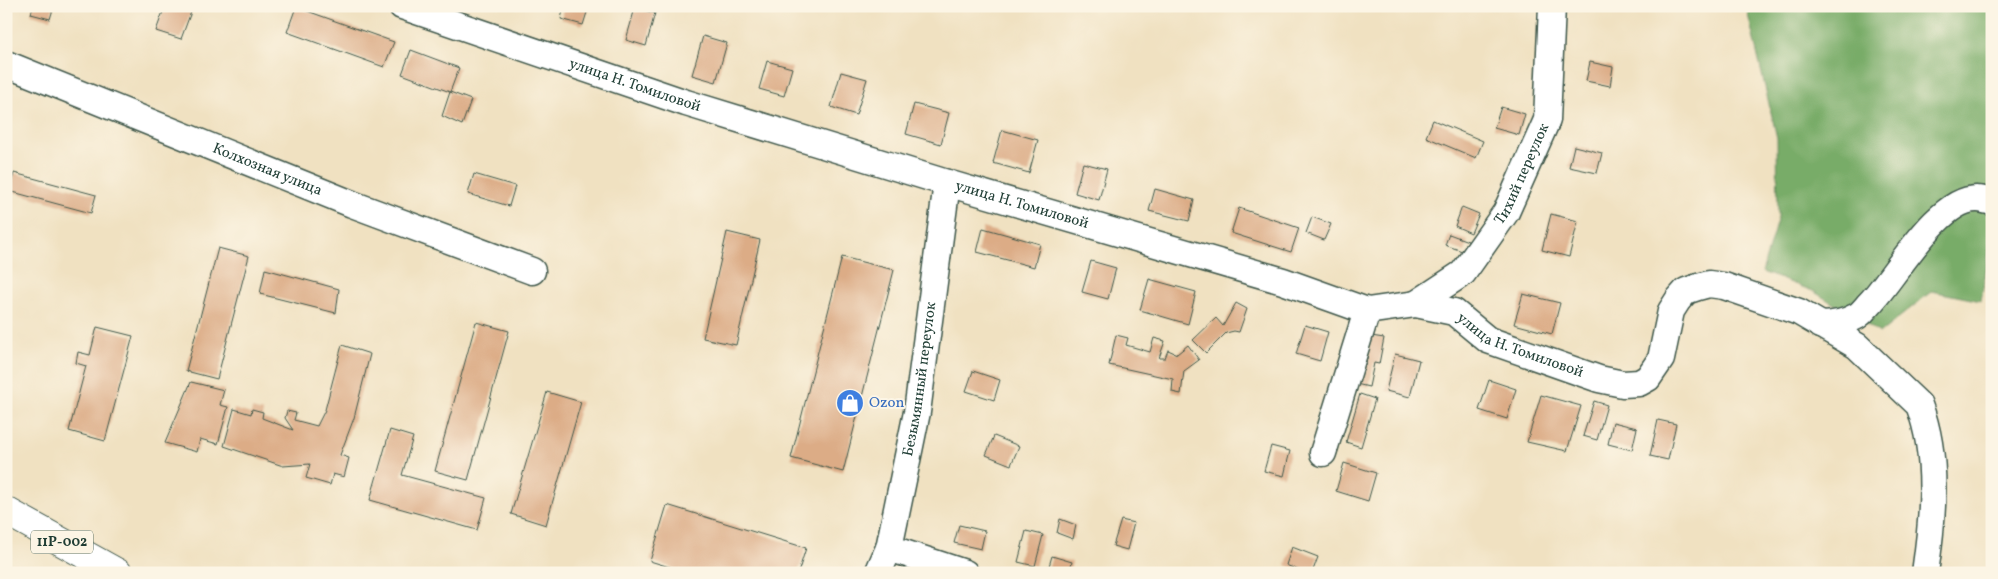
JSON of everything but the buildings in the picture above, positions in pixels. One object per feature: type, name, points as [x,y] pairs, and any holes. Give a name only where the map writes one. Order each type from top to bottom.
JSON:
[{"type":"main road","name":"11Р-002","points":[[6,511],[118,573]]},
{"type":"street","name":"улица Н. Томиловой","points":[[402,6],[686,103],[948,183],[1283,281],[1367,311],[1416,304],[1454,312],[1488,340],[1599,380],[1623,384],[1639,384],[1648,378],[1661,359],[1671,311],[1686,291],[1709,284],[1724,286],[1799,312],[1820,325]]},
{"type":"street","name":"Тихий переулок","points":[[1416,304],[1464,273],[1506,212],[1547,120],[1552,6]]},
{"type":"street","name":"Колхозная улица","points":[[6,64],[352,204],[532,271]]},
{"type":"street","name":"Безымянный переулок","points":[[878,573],[888,548],[917,412],[948,183]]},
{"type":"street","points":[[1820,325],[1836,325],[1858,316],[1882,290],[1919,240],[1943,215],[1959,203],[1977,199],[1992,202]]},
{"type":"street","points":[[1323,452],[1367,311]]},
{"type":"street","points":[[1820,325],[1857,346],[1919,405],[1923,417],[1932,482],[1931,534],[1925,573]]},
{"type":"street","points":[[888,548],[965,573]]},
{"type":"green space","points":[[1746,6],[1992,6],[1992,233],[1981,301],[1932,291],[1880,333],[1813,291],[1762,272],[1778,217],[1777,138]]},
{"type":"place","name":"Ozon","points":[[850,403]]}]
